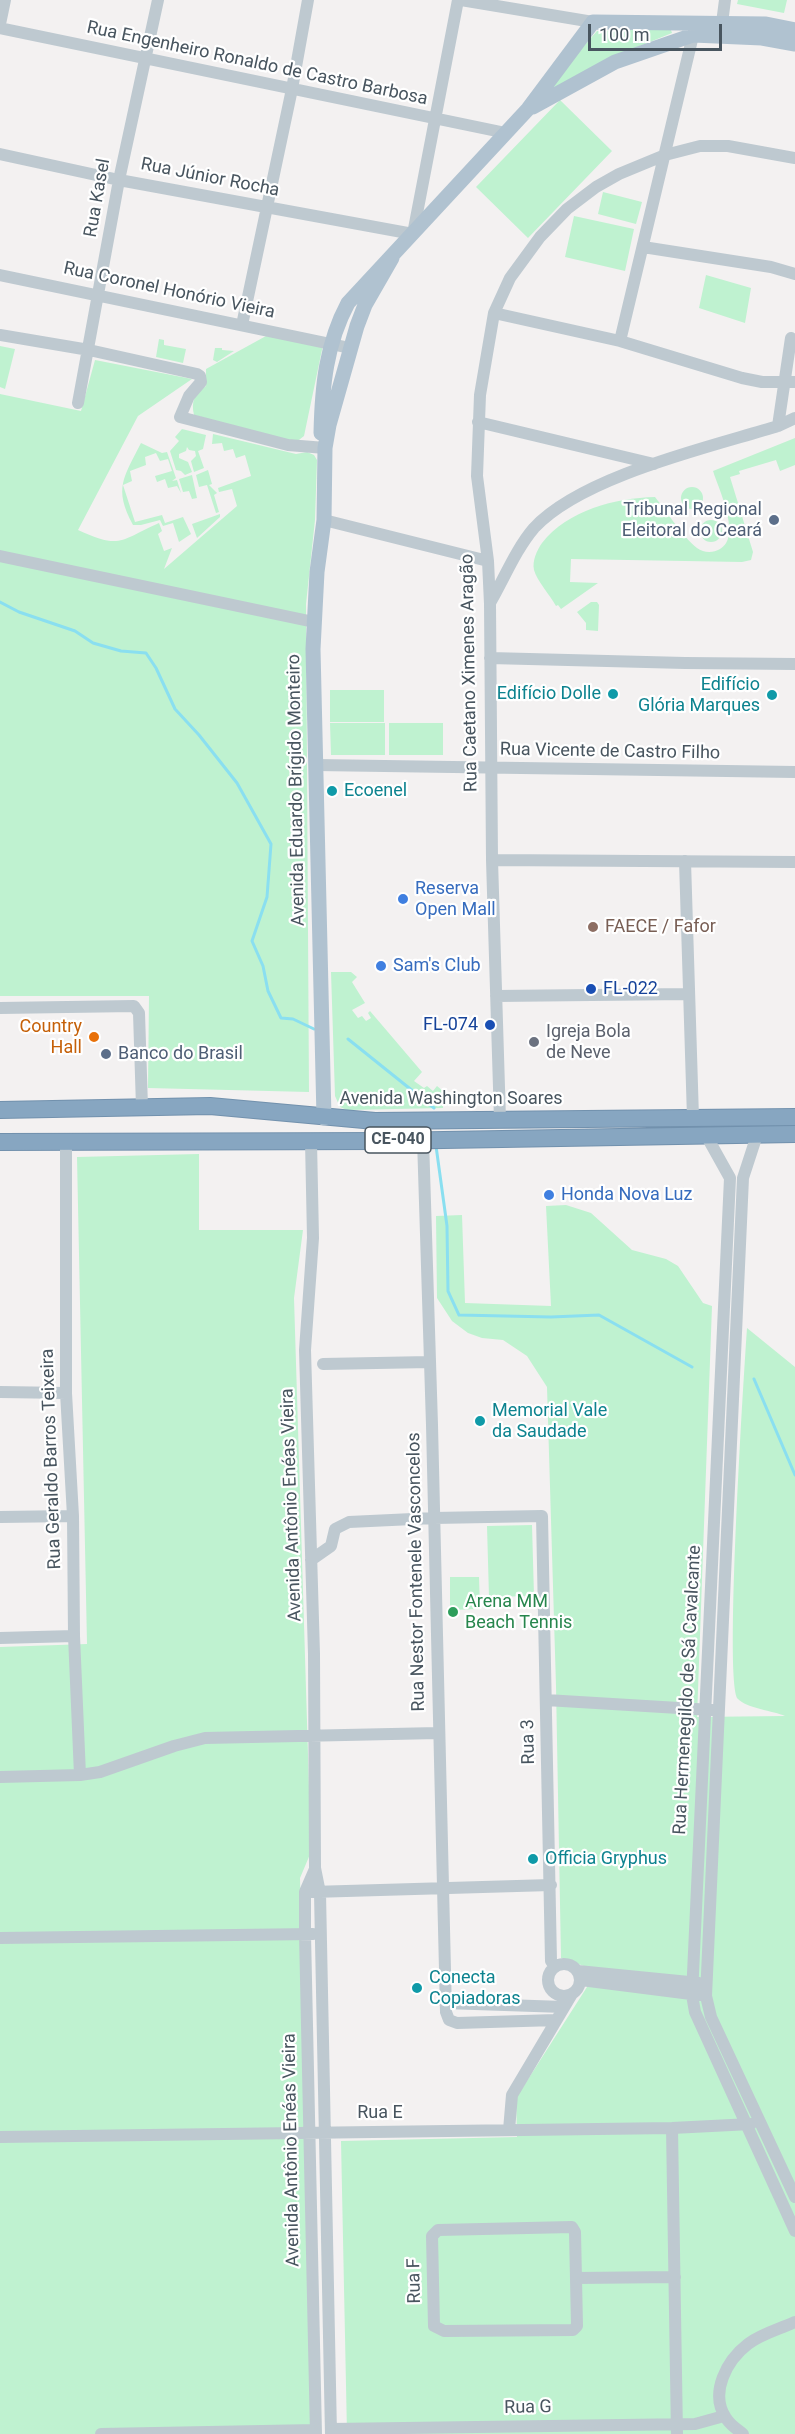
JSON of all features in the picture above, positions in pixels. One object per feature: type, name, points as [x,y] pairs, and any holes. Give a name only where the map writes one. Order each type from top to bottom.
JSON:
[{"type":"highway","name":"Avenida Washington Soares","points":[[0,1110],[237,1107],[375,1122],[795,1117]]},
{"type":"highway","name":"CE-040","points":[[0,1142],[311,1141],[795,1134]]},
{"type":"main road","points":[[593,22],[694,29],[795,44]]},
{"type":"main road","name":"Avenida Eduardo Brígido Monteiro","points":[[324,1118],[314,622],[317,572],[324,519],[322,402],[330,343],[336,325],[348,303],[528,110],[593,22]]},
{"type":"main road","points":[[528,110],[615,62],[694,29],[722,23],[766,24],[795,30]]},
{"type":"main road","name":"Avenida Eduardo Brígido Monteiro","points":[[323,453],[350,348],[365,305],[392,258]]},
{"type":"street","points":[[0,26],[5,0]]},
{"type":"street","name":"Rua Kasel","points":[[78,403],[119,180],[158,0]]},
{"type":"street","points":[[242,325],[292,89],[308,0]]},
{"type":"street","points":[[413,234],[459,0],[593,22]]},
{"type":"street","points":[[722,23],[725,0]]},
{"type":"street","name":"Rua Engenheiro Ronaldo de Castro Barbosa","points":[[0,26],[145,60],[506,133]]},
{"type":"street","points":[[620,341],[694,29]]},
{"type":"street","name":"Rua Caetano Ximenes Aragão","points":[[500,1120],[490,769],[490,604],[488,561],[477,476],[480,395],[494,313],[510,278],[540,237],[567,209],[596,187],[619,174],[665,154],[700,146],[720,146],[795,158]]},
{"type":"street","name":"Rua Júnior Rocha","points":[[0,154],[119,180],[413,234]]},
{"type":"street","points":[[643,247],[771,267],[795,274]]},
{"type":"street","name":"Rua Coronel Honório Vieira","points":[[0,275],[350,348]]},
{"type":"street","points":[[494,313],[620,341],[742,378],[762,382],[790,383]]},
{"type":"street","points":[[0,335],[89,350],[196,374],[200,376],[201,382],[189,396],[180,417],[323,453]]},
{"type":"street","points":[[778,426],[790,383],[790,338]]},
{"type":"street","points":[[490,604],[526,538],[548,515],[582,493],[654,464],[778,426],[795,418]]},
{"type":"street","points":[[478,422],[654,464]]},
{"type":"street","points":[[324,519],[488,561]]},
{"type":"street","points":[[0,556],[314,622]]},
{"type":"street","points":[[490,658],[795,664]]},
{"type":"street","name":"Rua Vicente de Castro Filho","points":[[316,765],[795,772]]},
{"type":"street","points":[[492,860],[795,862]]},
{"type":"street","points":[[685,861],[693,1118]]},
{"type":"street","points":[[496,996],[688,994]]},
{"type":"street","points":[[0,1008],[134,1006],[139,1012],[142,1107]]},
{"type":"street","points":[[706,1135],[737,1178]]},
{"type":"street","name":"Rua Hermenegildo de Sá Cavalcante","points":[[757,1135],[737,1178],[692,1988],[695,2012],[753,2124],[795,2198]]},
{"type":"street","name":"Rua Nestor Fontenele Vasconcelos","points":[[423,1139],[445,2003]]},
{"type":"street","name":"Avenida Antônio Enéas Vieira","points":[[311,1141],[313,1238],[305,1350],[311,1560],[315,1868],[320,1893],[331,2432]]},
{"type":"street","name":"Rua Geraldo Barros Teixeira","points":[[66,1142],[66,1393],[73,1516],[74,1636],[80,1775]]},
{"type":"street","name":"Rua Hermenegildo de Sá Cavalcante","points":[[737,1178],[719,1710],[706,1989],[711,2017],[795,2231]]},
{"type":"street","points":[[323,1364],[430,1362]]},
{"type":"street","points":[[0,1392],[66,1393]]},
{"type":"street","points":[[0,1517],[73,1516]]},
{"type":"street","name":"Rua 3","points":[[434,1518],[542,1516],[551,1961],[555,1967]]},
{"type":"street","points":[[311,1560],[331,1546],[335,1529],[349,1522],[434,1518]]},
{"type":"street","points":[[0,1638],[74,1636]]},
{"type":"street","points":[[546,1700],[719,1710]]},
{"type":"street","points":[[0,1777],[80,1775],[100,1772],[174,1746],[205,1738],[438,1733]]},
{"type":"street","name":"Avenida Antônio Enéas Vieira","points":[[315,1868],[305,1892],[305,1934],[316,2432]]},
{"type":"street","points":[[305,1892],[551,1885]]},
{"type":"street","points":[[0,1938],[320,1935]]},
{"type":"street","points":[[543,2007],[551,1989],[549,1976],[555,1967],[565,1963],[579,1975],[706,1989]]},
{"type":"street","points":[[509,2130],[512,2095],[579,1986],[579,1975]]},
{"type":"street","points":[[551,1989],[562,1996],[572,1994]]},
{"type":"street","points":[[556,2020],[453,2022],[447,2017],[445,2003],[564,2007]]},
{"type":"street","name":"Rua E","points":[[0,2137],[672,2128],[753,2124]]},
{"type":"street","points":[[672,2128],[677,2429]]},
{"type":"street","name":"Rua F","points":[[570,2226],[575,2232],[577,2278],[577,2326],[573,2330],[444,2331],[434,2326],[432,2236],[438,2230],[570,2226]]},
{"type":"street","points":[[577,2278],[675,2277]]},
{"type":"street","points":[[743,2434],[724,2416],[720,2399],[722,2378],[733,2357],[750,2342],[795,2322]]},
{"type":"street","name":"Rua G","points":[[331,2432],[677,2429],[724,2416]]},
{"type":"street","points":[[101,2434],[316,2432]]},
{"type":"green space","points":[[738,0],[787,0],[784,13],[737,4]]},
{"type":"green space","points":[[668,29],[672,33],[608,59],[556,90],[549,86],[597,31]]},
{"type":"green space","points":[[560,100],[612,151],[528,238],[476,187]]},
{"type":"green space","points":[[603,192],[642,202],[636,224],[598,214]]},
{"type":"green space","points":[[574,216],[634,229],[625,271],[565,257]]},
{"type":"green space","points":[[706,275],[751,288],[745,323],[699,308]]},
{"type":"green space","points":[[266,336],[323,345],[304,436],[295,443],[194,415],[194,398],[206,386],[206,369]]},
{"type":"green space","points":[[159,339],[164,340],[164,345],[186,349],[183,363],[156,357]]},
{"type":"green space","points":[[0,346],[15,349],[5,389],[0,387]]},
{"type":"green space","points":[[215,348],[234,351],[217,362],[213,360]]},
{"type":"green space","points":[[95,360],[192,379],[138,416],[78,530],[113,541],[128,538],[159,523],[162,531],[158,534],[164,551],[172,548],[164,569],[237,506],[232,489],[219,492],[218,488],[251,476],[245,455],[236,458],[233,449],[224,451],[222,443],[212,444],[213,434],[296,454],[307,452],[314,455],[317,460],[315,520],[306,604],[309,1092],[148,1088],[149,996],[0,996],[0,394],[81,411]]},
{"type":"green space","points":[[182,429],[206,435],[203,449],[198,451],[204,468],[194,472],[191,461],[196,456],[195,451],[187,447],[186,451],[179,454],[179,458],[188,462],[192,472],[185,475],[176,470],[170,451],[179,441],[175,437]]},
{"type":"green space","points":[[795,438],[795,465],[780,471],[776,460],[739,471],[740,474],[730,477],[753,552],[751,560],[742,562],[571,559],[570,582],[598,583],[561,609],[558,605],[556,606],[538,579],[534,570],[535,556],[542,543],[553,532],[579,514],[624,500],[655,497],[697,548],[708,552],[720,549],[726,543],[729,524],[724,501],[713,471]]},
{"type":"green space","points":[[141,443],[162,453],[167,452],[176,478],[172,481],[177,480],[181,493],[177,486],[168,488],[165,479],[157,482],[155,476],[172,471],[168,459],[160,461],[156,453],[145,457],[146,465],[130,471],[132,481],[123,485],[135,522],[162,515],[165,523],[183,517],[191,534],[179,542],[173,523],[163,526],[160,520],[133,525],[127,512],[123,501],[122,492],[123,483]]},
{"type":"green space","points":[[208,470],[212,484],[209,485],[217,493],[214,495],[219,512],[216,513],[207,485],[199,487],[196,475]]},
{"type":"green space","points":[[192,475],[197,498],[192,499],[189,491],[183,492],[179,479]]},
{"type":"green space","points":[[692,487],[700,490],[703,498],[700,506],[692,509],[684,506],[681,498],[684,490]]},
{"type":"green space","points":[[220,514],[220,517],[197,538],[192,524]]},
{"type":"green space","points":[[711,520],[719,523],[722,531],[719,539],[711,542],[703,539],[700,531],[703,523]]},
{"type":"green space","points":[[591,602],[597,602],[599,605],[598,631],[586,630],[586,623],[577,612]]},
{"type":"green space","points":[[330,690],[384,690],[384,722],[330,722]]},
{"type":"green space","points":[[330,723],[385,723],[385,755],[331,755]]},
{"type":"green space","points":[[389,723],[443,723],[443,755],[389,755]]},
{"type":"green space","points":[[331,972],[351,972],[357,977],[352,982],[365,1003],[352,1010],[358,1018],[362,1016],[366,1021],[371,1018],[368,1013],[370,1011],[422,1072],[414,1081],[424,1088],[427,1086],[433,1091],[437,1086],[443,1091],[443,1108],[347,1110],[340,1107],[335,1096]]},
{"type":"green space","points":[[199,1154],[199,1230],[303,1230],[294,1298],[311,1852],[300,1878],[312,2434],[0,2434],[0,1647],[87,1644],[77,1157]]},
{"type":"green space","points":[[566,1205],[591,1213],[632,1250],[666,1259],[678,1266],[703,1303],[712,1306],[697,1717],[785,1716],[742,1702],[738,1699],[734,1680],[736,1524],[747,1328],[795,1367],[795,2434],[347,2434],[341,2141],[517,2137],[516,2098],[587,1987],[584,1966],[561,1958],[547,1387],[527,1356],[503,1340],[482,1338],[468,1333],[452,1321],[437,1298],[436,1216],[462,1215],[465,1303],[551,1306],[546,1206]]},
{"type":"green space","points":[[532,1525],[534,1596],[489,1597],[487,1526]]},
{"type":"green space","points":[[450,1577],[479,1577],[480,1609],[450,1610]]},
{"type":"waterway","points":[[0,602],[19,612],[75,631],[93,643],[121,651],[146,653],[156,668],[175,709],[237,783],[271,844],[267,897],[252,941],[263,966],[268,991],[281,1018],[293,1019],[314,1029]]},
{"type":"waterway","points":[[348,1039],[434,1108]]},
{"type":"waterway","points":[[436,1146],[447,1226],[448,1291],[459,1315],[551,1317],[599,1315],[692,1367]]},
{"type":"waterway","points":[[754,1379],[795,1475]]},
{"type":"place","name":"Tribunal Regional Eleitoral do Ceará","points":[[774,520]]},
{"type":"place","name":"Edifício Dolle","points":[[613,694]]},
{"type":"place","name":"Edifício Glória Marques","points":[[772,695]]},
{"type":"place","name":"Ecoenel","points":[[332,791]]},
{"type":"place","name":"Reserva Open Mall","points":[[403,899]]},
{"type":"place","name":"FAECE / Fafor","points":[[593,927]]},
{"type":"place","name":"Sam's Club","points":[[381,966]]},
{"type":"place","name":"FL-022","points":[[591,989]]},
{"type":"place","name":"FL-074","points":[[490,1025]]},
{"type":"place","name":"Country Hall","points":[[94,1037]]},
{"type":"place","name":"Igreja Bola de Neve","points":[[534,1042]]},
{"type":"place","name":"Banco do Brasil","points":[[106,1054]]},
{"type":"place","name":"Honda Nova Luz","points":[[549,1195]]},
{"type":"place","name":"Memorial Vale da Saudade","points":[[480,1421]]},
{"type":"place","name":"Arena MM Beach Tennis","points":[[453,1612]]},
{"type":"place","name":"Officia Gryphus","points":[[533,1859]]},
{"type":"place","name":"Conecta Copiadoras","points":[[417,1988]]}]
